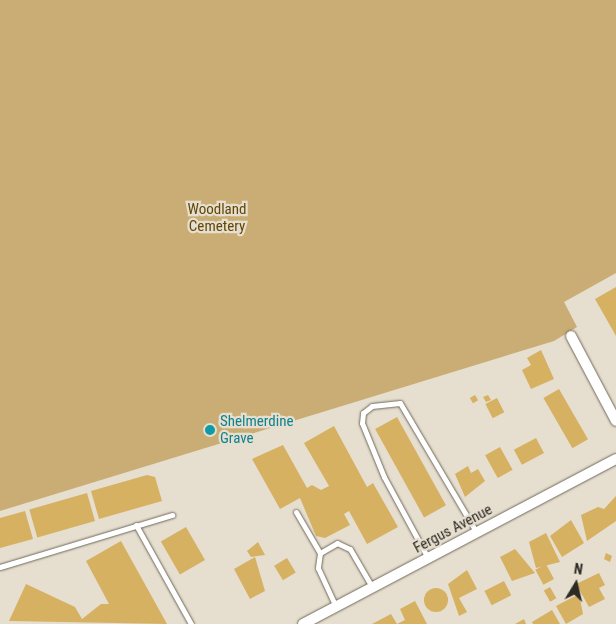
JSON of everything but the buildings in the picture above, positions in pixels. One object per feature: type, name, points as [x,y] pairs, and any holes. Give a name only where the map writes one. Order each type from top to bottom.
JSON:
[{"type":"street","points":[[571,336],[616,421]]},
{"type":"street","name":"Fergus Avenue","points":[[304,624],[616,459]]},
{"type":"lane","points":[[428,558],[384,477],[362,424],[363,413],[372,406],[400,403],[478,533]]},
{"type":"lane","points":[[296,512],[320,553],[318,568],[336,607]]},
{"type":"lane","points":[[0,567],[172,514]]},
{"type":"lane","points":[[136,525],[191,624]]},
{"type":"lane","points":[[320,553],[337,543],[350,549],[372,588]]},
{"type":"green space","name":"Woodland Cemetery","points":[[0,0],[616,0],[616,273],[564,302],[577,327],[554,341],[0,511]]},
{"type":"place","name":"Shelmerdine Grave","points":[[210,430]]}]
